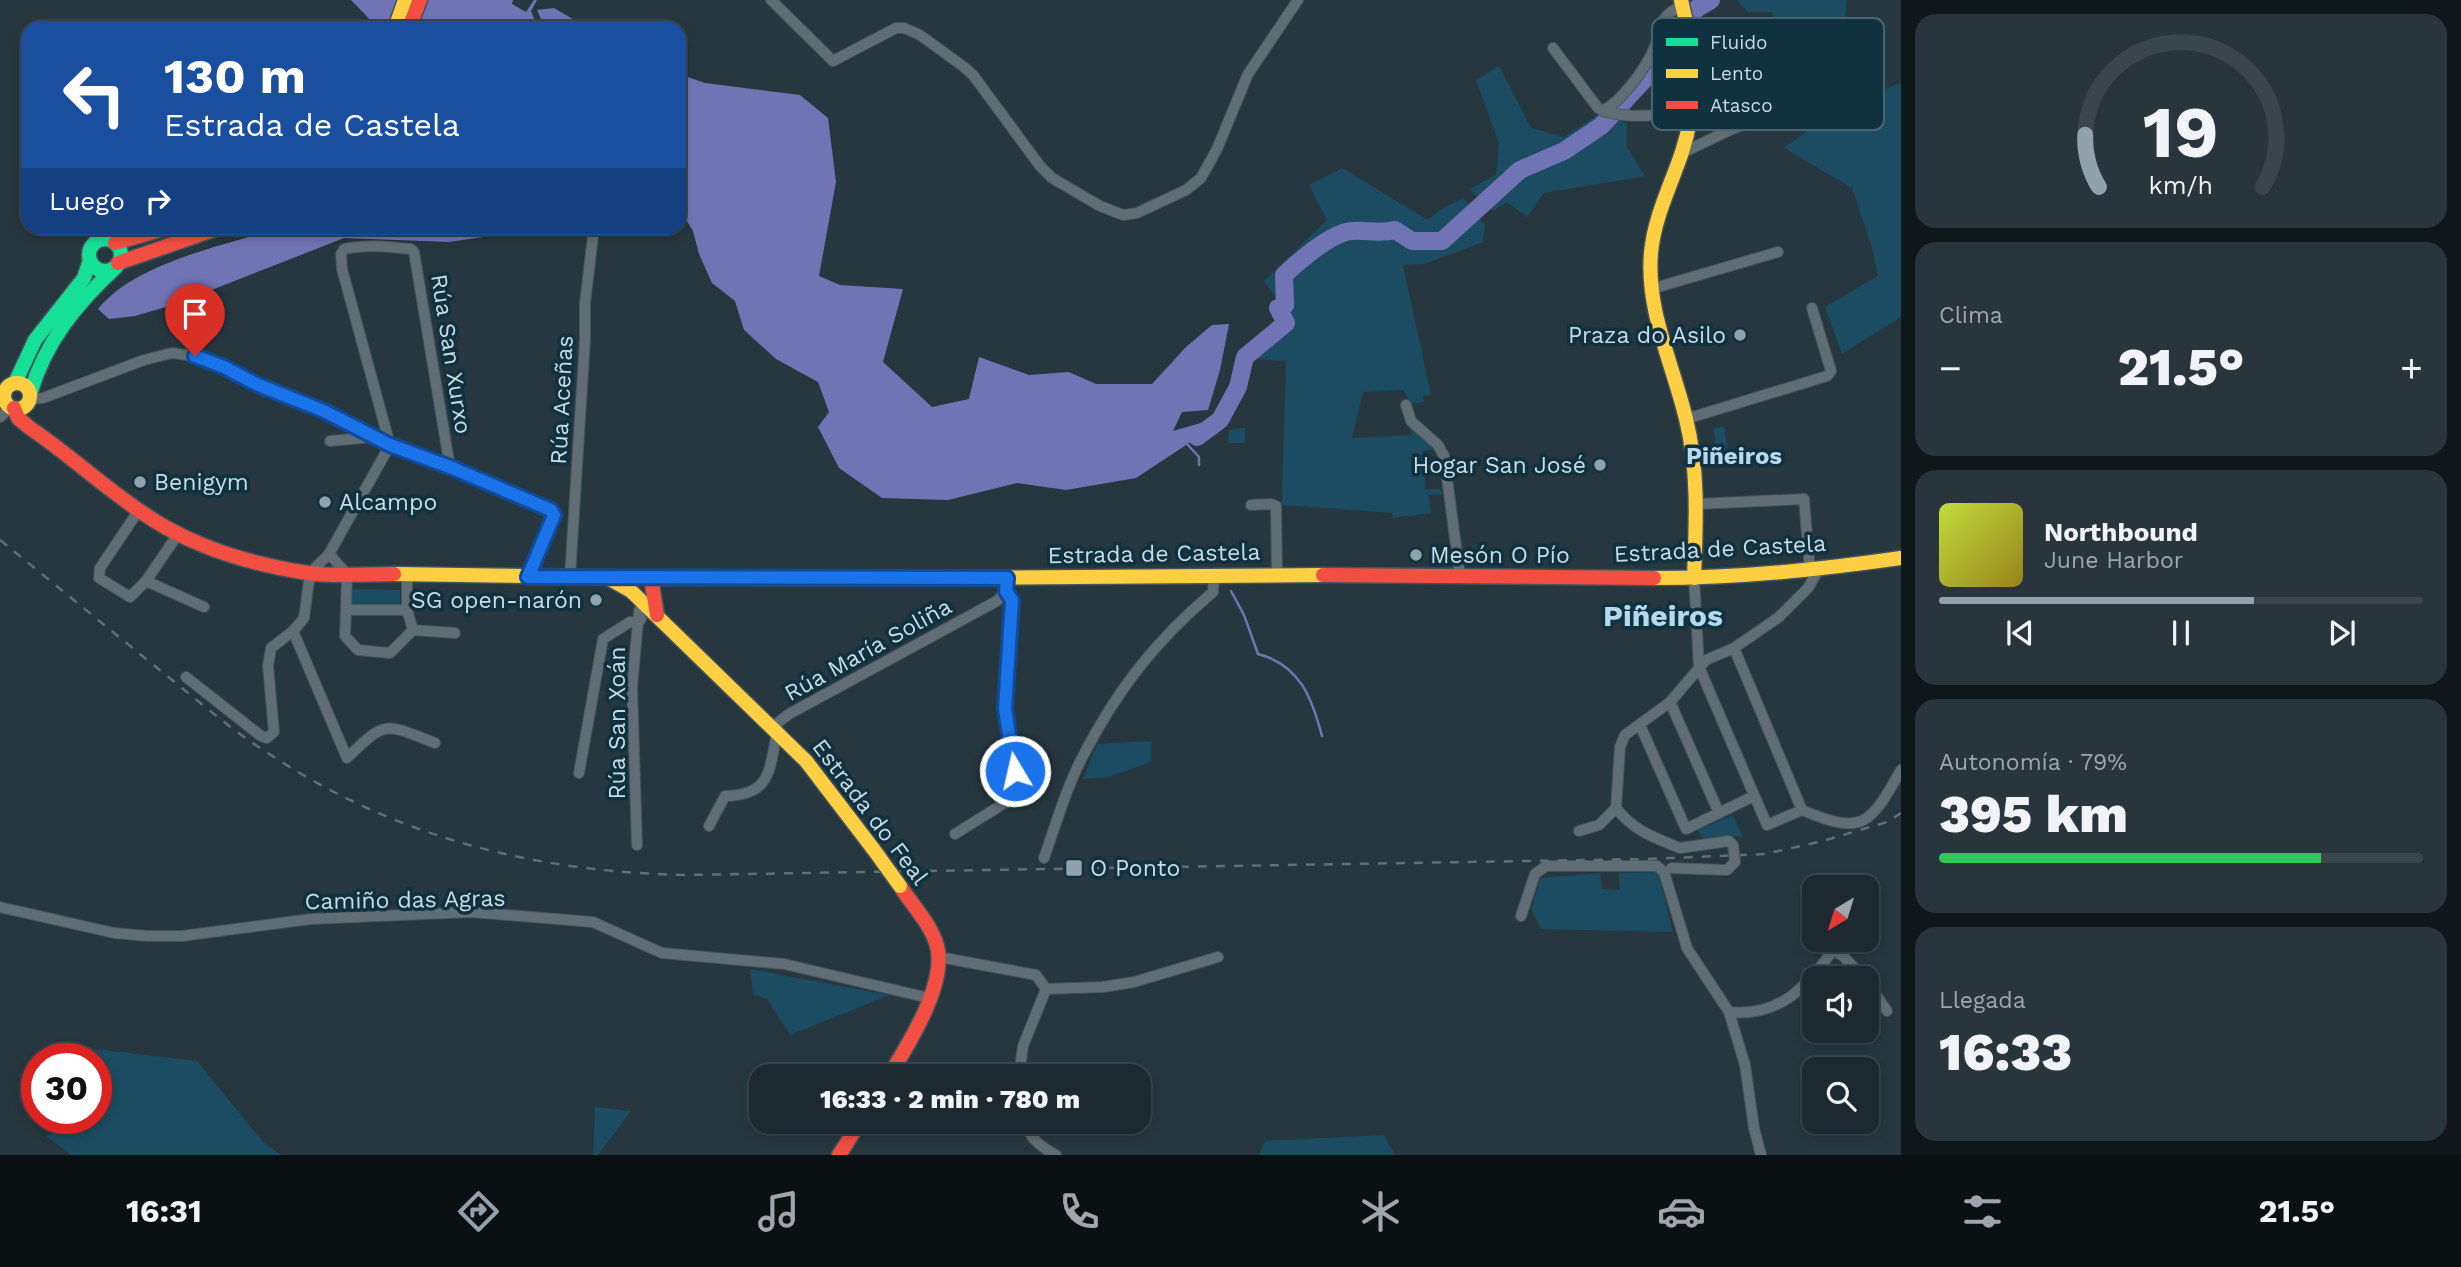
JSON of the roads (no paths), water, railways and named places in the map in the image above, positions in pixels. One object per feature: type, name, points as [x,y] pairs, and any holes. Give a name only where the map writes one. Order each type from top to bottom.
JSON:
[{"type":"main road","points":[[398,21],[405,0]]},
{"type":"main road","points":[[412,21],[420,0]]},
{"type":"main road","points":[[1688,130],[1656,226],[1651,255],[1651,289],[1657,322],[1686,419],[1694,458],[1697,504],[1694,578]]},
{"type":"main road","points":[[116,243],[121,255],[117,265],[77,308],[45,353],[15,404],[5,392],[9,384],[35,340],[83,278],[90,260],[90,250],[96,242],[104,239],[116,243],[143,235]]},
{"type":"main road","points":[[90,260],[101,270],[111,270],[117,265],[200,235]]},
{"type":"main road","name":"Estrada de Castela","points":[[9,384],[23,384],[15,404],[18,418],[139,510],[177,534],[212,549],[260,564],[310,573],[1007,585],[1278,575],[1694,578],[1814,570],[1901,558]]},
{"type":"main road","name":"Estrada do Feal","points":[[606,577],[648,600],[657,615],[806,761],[900,886],[937,947],[939,957]]},
{"type":"main road","points":[[648,600],[651,578]]},
{"type":"main road","points":[[897,1064],[909,1045],[929,998],[939,968],[939,957]]},
{"type":"main road","points":[[839,1155],[852,1134]]},
{"type":"street","points":[[771,0],[833,61],[896,28],[904,28],[920,35],[973,75],[1028,151],[1052,178],[1091,202],[1123,215],[1137,213],[1186,190],[1201,178],[1217,149],[1248,74],[1298,0]]},
{"type":"street","points":[[1665,18],[1682,6]]},
{"type":"street","points":[[1553,48],[1598,107],[1611,112],[1652,113]]},
{"type":"street","points":[[1611,112],[1612,106],[1652,54]]},
{"type":"street","points":[[1682,153],[1730,130]]},
{"type":"street","name":"Rúa Aceñas","points":[[570,576],[586,303],[593,235]]},
{"type":"street","name":"Rúa San Xurxo","points":[[390,445],[342,269],[341,254],[352,247],[411,249],[416,260],[450,467]]},
{"type":"street","points":[[1651,289],[1778,252]]},
{"type":"street","points":[[1686,419],[1827,376],[1831,371],[1812,307]]},
{"type":"street","points":[[15,404],[43,398],[144,360],[172,353],[195,356],[324,411],[390,445],[450,467],[553,513],[528,577]]},
{"type":"street","points":[[1406,405],[1411,421],[1438,445],[1444,456],[1460,576]]},
{"type":"street","points":[[330,441],[373,437]]},
{"type":"street","points":[[186,677],[261,736],[267,738],[274,732],[268,666],[271,648],[293,631],[304,618],[310,573],[329,554],[390,445]]},
{"type":"street","points":[[1579,831],[1599,825],[1616,808],[1620,747],[1625,735],[1670,702],[1706,660],[1734,648],[1779,617],[1808,588],[1814,570],[1804,499],[1697,504]]},
{"type":"street","points":[[1251,505],[1276,506],[1278,575]]},
{"type":"street","points":[[139,510],[100,568],[99,578],[130,597],[146,581],[177,534]]},
{"type":"street","points":[[329,554],[347,575],[345,636],[358,650],[390,653],[413,630],[455,633]]},
{"type":"street","points":[[407,576],[407,610],[413,630]]},
{"type":"street","points":[[1044,858],[1082,758],[1128,679],[1160,642],[1213,592],[1214,577]]},
{"type":"street","points":[[1694,578],[1699,667],[1767,825],[1802,810]]},
{"type":"street","points":[[146,581],[204,607]]},
{"type":"street","points":[[955,834],[1019,794],[1005,709],[1012,600],[1007,585]]},
{"type":"street","name":"Rúa María Soliña","points":[[775,730],[789,714],[996,601],[1007,585]]},
{"type":"street","name":"Rúa San Xoán","points":[[637,845],[632,687],[639,611],[648,600]]},
{"type":"street","points":[[346,610],[407,610]]},
{"type":"street","points":[[579,773],[603,639],[629,622],[638,623],[647,615],[657,615]]},
{"type":"street","points":[[293,631],[347,758],[374,732],[385,727],[435,743]]},
{"type":"street","points":[[1734,648],[1802,810],[1825,820],[1857,824],[1868,818],[1885,798],[1901,770]]},
{"type":"street","points":[[1670,702],[1719,813]]},
{"type":"street","points":[[1640,724],[1686,829]]},
{"type":"street","points":[[709,826],[725,796],[743,796],[758,789],[768,777],[775,730]]},
{"type":"street","points":[[1664,841],[1676,839],[1686,829],[1754,796]]},
{"type":"street","points":[[1521,916],[1535,874],[1546,866],[1657,866],[1668,870],[1727,870],[1735,862],[1729,841],[1680,848],[1646,834],[1627,822],[1616,808]]},
{"type":"street","points":[[1668,870],[1687,948],[1729,1012],[1745,1065],[1760,1155]]},
{"type":"street","name":"Camiño das Agras","points":[[0,907],[114,933],[148,936],[182,936],[311,919],[471,912],[593,922],[662,953],[784,964],[929,998]]},
{"type":"street","points":[[1819,966],[1833,950],[1853,966]]},
{"type":"street","points":[[939,957],[1036,975],[1046,989]]},
{"type":"street","points":[[1046,989],[1103,987],[1134,982],[1218,957]]},
{"type":"street","points":[[1729,1012],[1744,1014],[1772,1009],[1802,986]]},
{"type":"street","points":[[1021,1064],[1023,1046],[1046,989]]},
{"type":"street","points":[[1879,999],[1887,1010]]},
{"type":"street","points":[[1029,1134],[1042,1148],[1056,1155]]},
{"type":"water","points":[[351,0],[513,0],[512,4],[526,12],[534,0],[537,0],[531,11],[535,21],[371,21]]},
{"type":"water","points":[[554,8],[576,21],[542,21],[537,10]]},
{"type":"water","points":[[686,76],[705,83],[800,95],[828,118],[836,182],[819,276],[840,285],[903,289],[883,362],[932,407],[969,399],[979,357],[1029,375],[1069,372],[1096,384],[1152,384],[1186,347],[1212,325],[1229,324],[1220,370],[1208,410],[1182,412],[1173,431],[1211,420],[1215,426],[1136,478],[1066,490],[1017,483],[948,500],[882,498],[839,468],[818,427],[829,412],[818,382],[776,359],[744,330],[735,301],[712,283],[699,254],[693,231],[686,220]]},
{"type":"water","points":[[256,235],[491,235],[449,242],[344,238],[176,304],[135,316],[109,319],[98,309],[134,279],[208,249]]},
{"type":"waterway","points":[[1690,18],[1696,9],[1711,0]]},
{"type":"waterway","points":[[1197,437],[1220,420],[1238,387],[1245,357],[1286,323],[1278,308],[1285,305],[1284,275],[1316,248],[1335,236],[1352,231],[1395,230],[1412,241],[1442,241],[1520,170],[1564,151],[1601,126],[1652,71]]},
{"type":"waterway","points":[[1188,445],[1199,457],[1199,465]]},
{"type":"waterway","points":[[1231,591],[1244,615],[1258,654],[1284,666],[1302,685],[1314,709],[1322,736]]},
{"type":"railway","points":[[0,540],[228,725],[258,747],[322,785],[371,810],[421,830],[472,846],[577,867],[686,875],[1648,859],[1765,854],[1823,841],[1887,822],[1901,813]]},
{"type":"place","name":"Praza do Asilo","points":[[1740,335]]},
{"type":"place","name":"Hogar San José","points":[[1600,465]]},
{"type":"place","name":"Benigym","points":[[140,482]]},
{"type":"place","name":"Alcampo","points":[[325,502]]},
{"type":"place","name":"Mesón O Pío","points":[[1416,555]]},
{"type":"place","name":"SG open-narón","points":[[596,600]]},
{"type":"place","name":"O Ponto","points":[[1074,868]]},
{"type":"district","name":"Piñeiros","points":[[1734,456]]},
{"type":"district","name":"Piñeiros","points":[[1663,615]]}]
